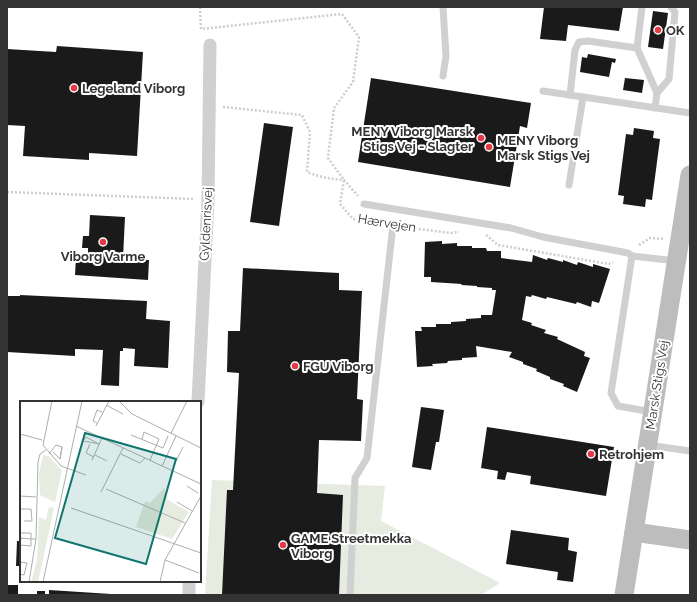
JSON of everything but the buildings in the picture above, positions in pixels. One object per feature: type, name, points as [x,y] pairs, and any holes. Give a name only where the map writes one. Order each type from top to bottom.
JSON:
[{"type":"street","name":"Gyldenrisvej","points":[[198,401],[208,199],[210,45]]},
{"type":"street","name":"Marsk Stigs Vej","points":[[624,595],[679,242],[690,181]]},
{"type":"street","points":[[634,532],[690,540]]},
{"type":"street","points":[[189,582],[189,595]]},
{"type":"lane","points":[[443,7],[446,56],[443,76]]},
{"type":"lane","points":[[642,7],[637,48],[657,94]]},
{"type":"lane","points":[[655,108],[657,94],[668,78],[675,12],[671,7]]},
{"type":"lane","points":[[570,95],[575,50],[579,42],[588,41],[637,48]]},
{"type":"lane","points":[[543,91],[690,113]]},
{"type":"lane","points":[[569,185],[583,97]]},
{"type":"lane","points":[[364,204],[511,228],[543,237],[630,255],[677,261]]},
{"type":"lane","points":[[350,595],[355,478],[367,458],[393,225]]},
{"type":"lane","points":[[630,255],[611,393],[618,406],[653,412]]},
{"type":"lane","points":[[647,445],[690,451]]},
{"type":"path","points":[[200,7],[201,29],[342,14],[359,37],[353,82],[334,108],[328,158],[364,204]]},
{"type":"path","points":[[210,106],[302,115],[310,132],[307,172],[324,177],[344,180]]},
{"type":"path","name":"Hærvejen","points":[[344,180],[340,204],[353,219],[451,233],[465,232]]},
{"type":"path","points":[[7,192],[208,199]]},
{"type":"path","points":[[485,235],[498,245],[609,264],[630,255],[650,238],[679,242]]},
{"type":"shaded area","points":[[212,480],[385,486],[381,521],[500,583],[481,595],[205,595]]},
{"type":"place","name":"OK","points":[[658,30]]},
{"type":"place","name":"Legeland Viborg","points":[[74,88]]},
{"type":"place","name":"MENY Viborg Marsk Stigs Vej - Slagter","points":[[481,138]]},
{"type":"place","name":"MENY Viborg Marsk Stigs Vej","points":[[489,147]]},
{"type":"place","name":"Viborg Varme","points":[[103,242]]},
{"type":"place","name":"FGU Viborg","points":[[295,366]]},
{"type":"place","name":"Retrohjem","points":[[591,454]]},
{"type":"place","name":"GAME Streetmekka Viborg","points":[[283,545]]}]
